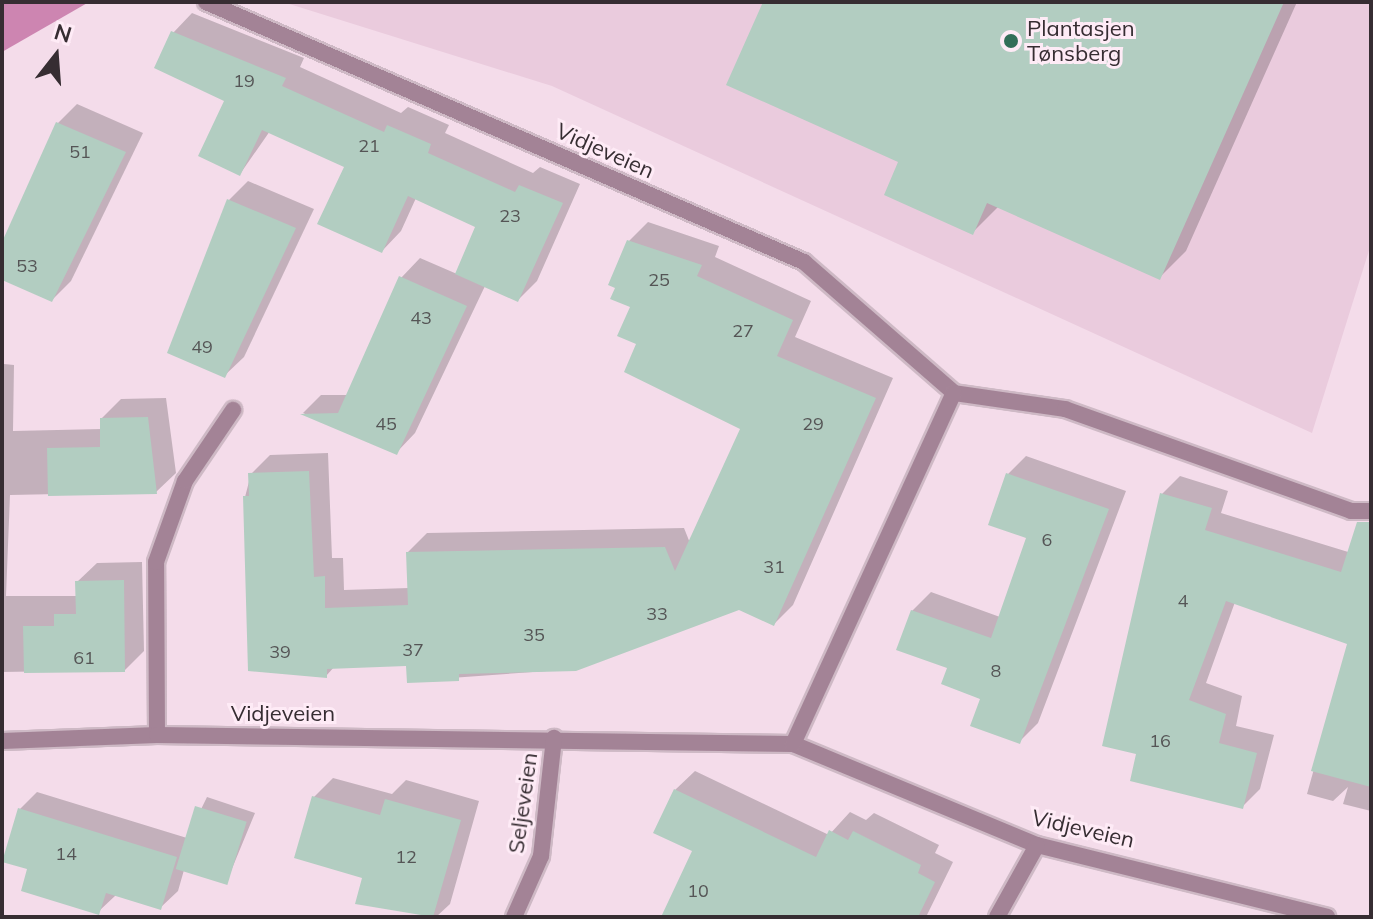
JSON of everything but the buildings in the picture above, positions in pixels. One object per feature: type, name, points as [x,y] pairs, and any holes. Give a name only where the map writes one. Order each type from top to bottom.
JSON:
[{"type":"street","name":"Vidjeveien","points":[[206,2],[804,262],[954,393]]},
{"type":"street","points":[[793,744],[954,393],[1065,409],[1351,511],[1371,511]]},
{"type":"street","points":[[157,735],[156,562],[185,481],[233,410]]},
{"type":"street","name":"Vidjeveien","points":[[2,741],[157,735],[554,738],[793,744],[1037,845],[1327,917]]},
{"type":"street","name":"Seljeveien","points":[[514,917],[541,856],[554,738]]},
{"type":"street","points":[[997,917],[1037,845]]},
{"type":"shaded area","points":[[2,2],[89,2],[2,52]]},
{"type":"shaded area","points":[[283,2],[1371,2],[1371,244],[1312,433],[552,86]]},
{"type":"place","name":"Plantasjen Tønsberg","points":[[1011,41]]}]
